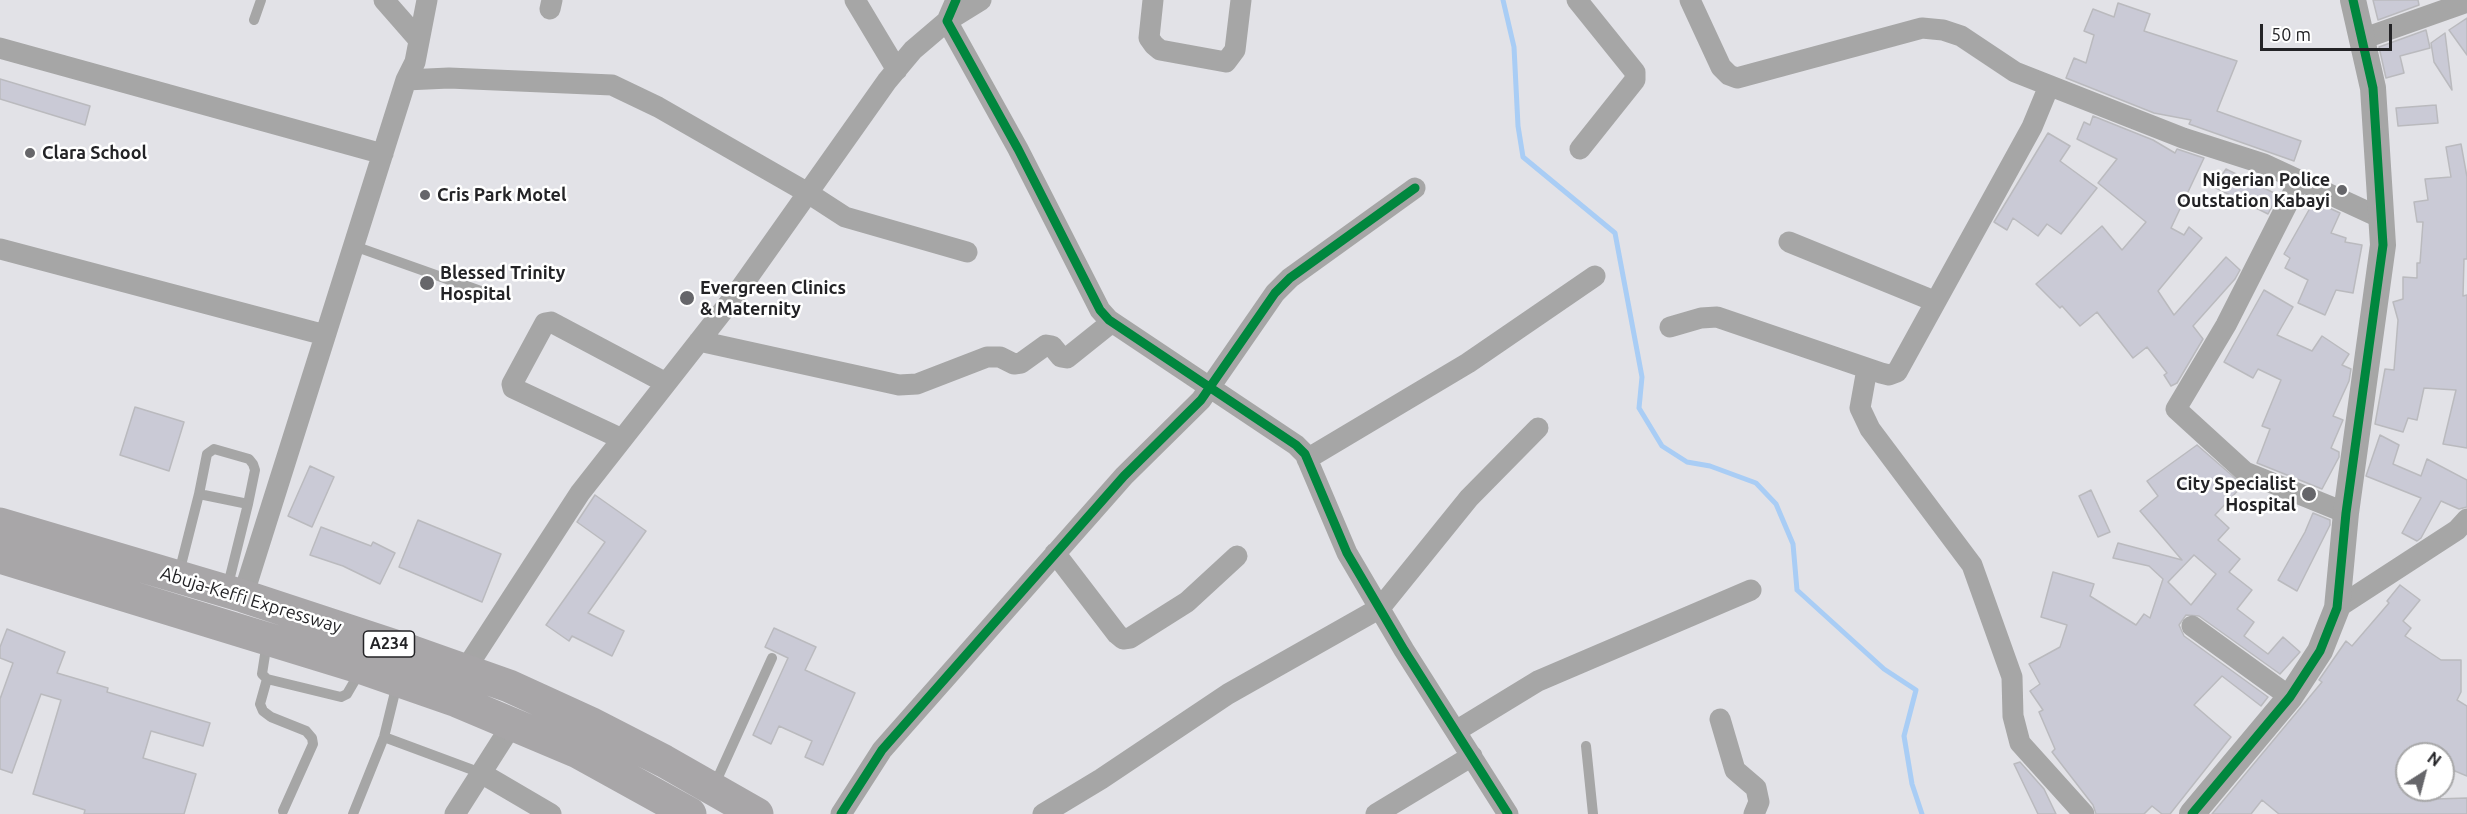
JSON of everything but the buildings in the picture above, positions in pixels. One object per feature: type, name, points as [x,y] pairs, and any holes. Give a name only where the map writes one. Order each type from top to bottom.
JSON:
[{"type":"highway","name":"Abuja-Keffi Expressway","points":[[0,524],[235,594],[465,670],[590,723],[722,800],[757,814]]},
{"type":"highway","name":"Abuja-Keffi Expressway","points":[[0,557],[362,668],[513,723],[615,771],[690,814]]},
{"type":"street","points":[[384,0],[419,40]]},
{"type":"street","points":[[235,594],[325,335],[406,81],[415,62],[427,0]]},
{"type":"street","points":[[855,0],[897,70]]},
{"type":"street","points":[[947,21],[956,0]]},
{"type":"street","points":[[465,670],[580,493],[699,341],[897,70],[914,50],[947,21],[981,0]]},
{"type":"street","points":[[1153,0],[1149,38],[1154,45],[1160,50],[1226,62],[1235,50],[1241,0]]},
{"type":"street","points":[[1577,0],[1635,72],[1635,80],[1580,149]]},
{"type":"street","points":[[1690,0],[1721,67],[1737,78],[1922,28],[1943,30],[1961,36],[2015,72],[2183,138],[2264,164],[2381,218]]},
{"type":"street","points":[[2192,814],[2290,698],[2320,651],[2337,608],[2346,513],[2383,245],[2373,88],[2353,0]]},
{"type":"street","points":[[2362,39],[2467,2]]},
{"type":"street","points":[[947,21],[1018,149],[1100,310],[1112,322],[1296,445],[1307,459],[1347,553],[1508,814]]},
{"type":"street","points":[[0,48],[383,154]]},
{"type":"street","points":[[406,81],[449,78],[612,86],[658,107],[808,193],[845,218],[966,252]]},
{"type":"street","points":[[1670,327],[1701,318],[1717,317],[1867,369],[1889,375],[1897,372],[1934,301],[2032,127],[2049,86]]},
{"type":"street","points":[[2299,180],[2226,325],[2176,409],[2245,472],[2346,513]]},
{"type":"street","points":[[841,814],[882,750],[1124,476],[1201,400],[1283,285],[1415,188]]},
{"type":"street","points":[[1789,242],[1934,301]]},
{"type":"street","points":[[0,249],[325,335]]},
{"type":"street","points":[[1307,459],[1468,363],[1595,276]]},
{"type":"street","points":[[622,439],[513,388],[512,384],[545,323],[551,322],[666,383]]},
{"type":"street","points":[[699,341],[899,385],[917,384],[987,357],[1000,357],[1014,364],[1022,363],[1046,345],[1052,346],[1061,357],[1067,358],[1112,322]]},
{"type":"street","points":[[1867,369],[1860,408],[1870,429],[1972,565],[2012,677],[2013,716],[2020,743],[2084,814]]},
{"type":"street","points":[[1043,814],[1101,779],[1228,694],[1380,608],[1469,498],[1538,428]]},
{"type":"street","points":[[2337,608],[2457,530],[2467,519]]},
{"type":"street","points":[[1055,553],[1123,639],[1130,638],[1187,602],[1237,556]]},
{"type":"street","points":[[1456,731],[1538,681],[1752,590]]},
{"type":"street","points":[[2192,626],[2290,698]]},
{"type":"street","points":[[1720,719],[1735,770],[1756,788],[1759,802],[1754,814]]},
{"type":"street","points":[[455,814],[513,723]]},
{"type":"street","points":[[1376,814],[1472,756]]},
{"type":"street","points":[[481,773],[551,814]]},
{"type":"lane","points":[[255,20],[261,0]]},
{"type":"lane","points":[[354,246],[492,295]]},
{"type":"lane","points":[[178,578],[207,454],[214,449],[249,459],[255,470],[235,594]]},
{"type":"lane","points":[[199,494],[248,504]]},
{"type":"lane","points":[[267,639],[262,674],[267,679],[341,697],[347,694],[362,668]]},
{"type":"lane","points":[[722,800],[772,658]]},
{"type":"lane","points":[[267,679],[260,704],[263,711],[271,717],[306,731],[312,738],[312,744],[283,811]]},
{"type":"lane","points":[[353,814],[384,737],[397,681]]},
{"type":"lane","points":[[384,737],[481,773]]},
{"type":"lane","points":[[1586,746],[1593,814]]},
{"type":"waterway","points":[[1503,0],[1514,47],[1518,126],[1523,157],[1615,233],[1642,377],[1639,408],[1662,446],[1687,462],[1710,466],[1756,483],[1776,504],[1793,544],[1797,590],[1884,669],[1916,690],[1904,736],[1912,784],[1922,814]]},
{"type":"cycle path","points":[[956,0],[947,21],[1018,149],[1100,310],[1109,320],[1296,445],[1305,454],[1347,553],[1404,650],[1508,814]]},
{"type":"cycle path","points":[[2192,814],[2290,697],[2320,651],[2337,608],[2346,513],[2383,245],[2373,88],[2353,0]]},
{"type":"cycle path","points":[[841,814],[882,750],[1124,476],[1201,400],[1275,293],[1290,278],[1415,188]]},
{"type":"place","name":"Clara School","points":[[30,153]]},
{"type":"place","name":"Nigerian Police Outstation Kabayi","points":[[2342,190]]},
{"type":"place","name":"Cris Park Motel","points":[[425,195]]},
{"type":"place","name":"Blessed Trinity Hospital","points":[[427,283]]},
{"type":"place","name":"Evergreen Clinics & Maternity","points":[[687,298]]},
{"type":"place","name":"City Specialist Hospital","points":[[2309,494]]}]
